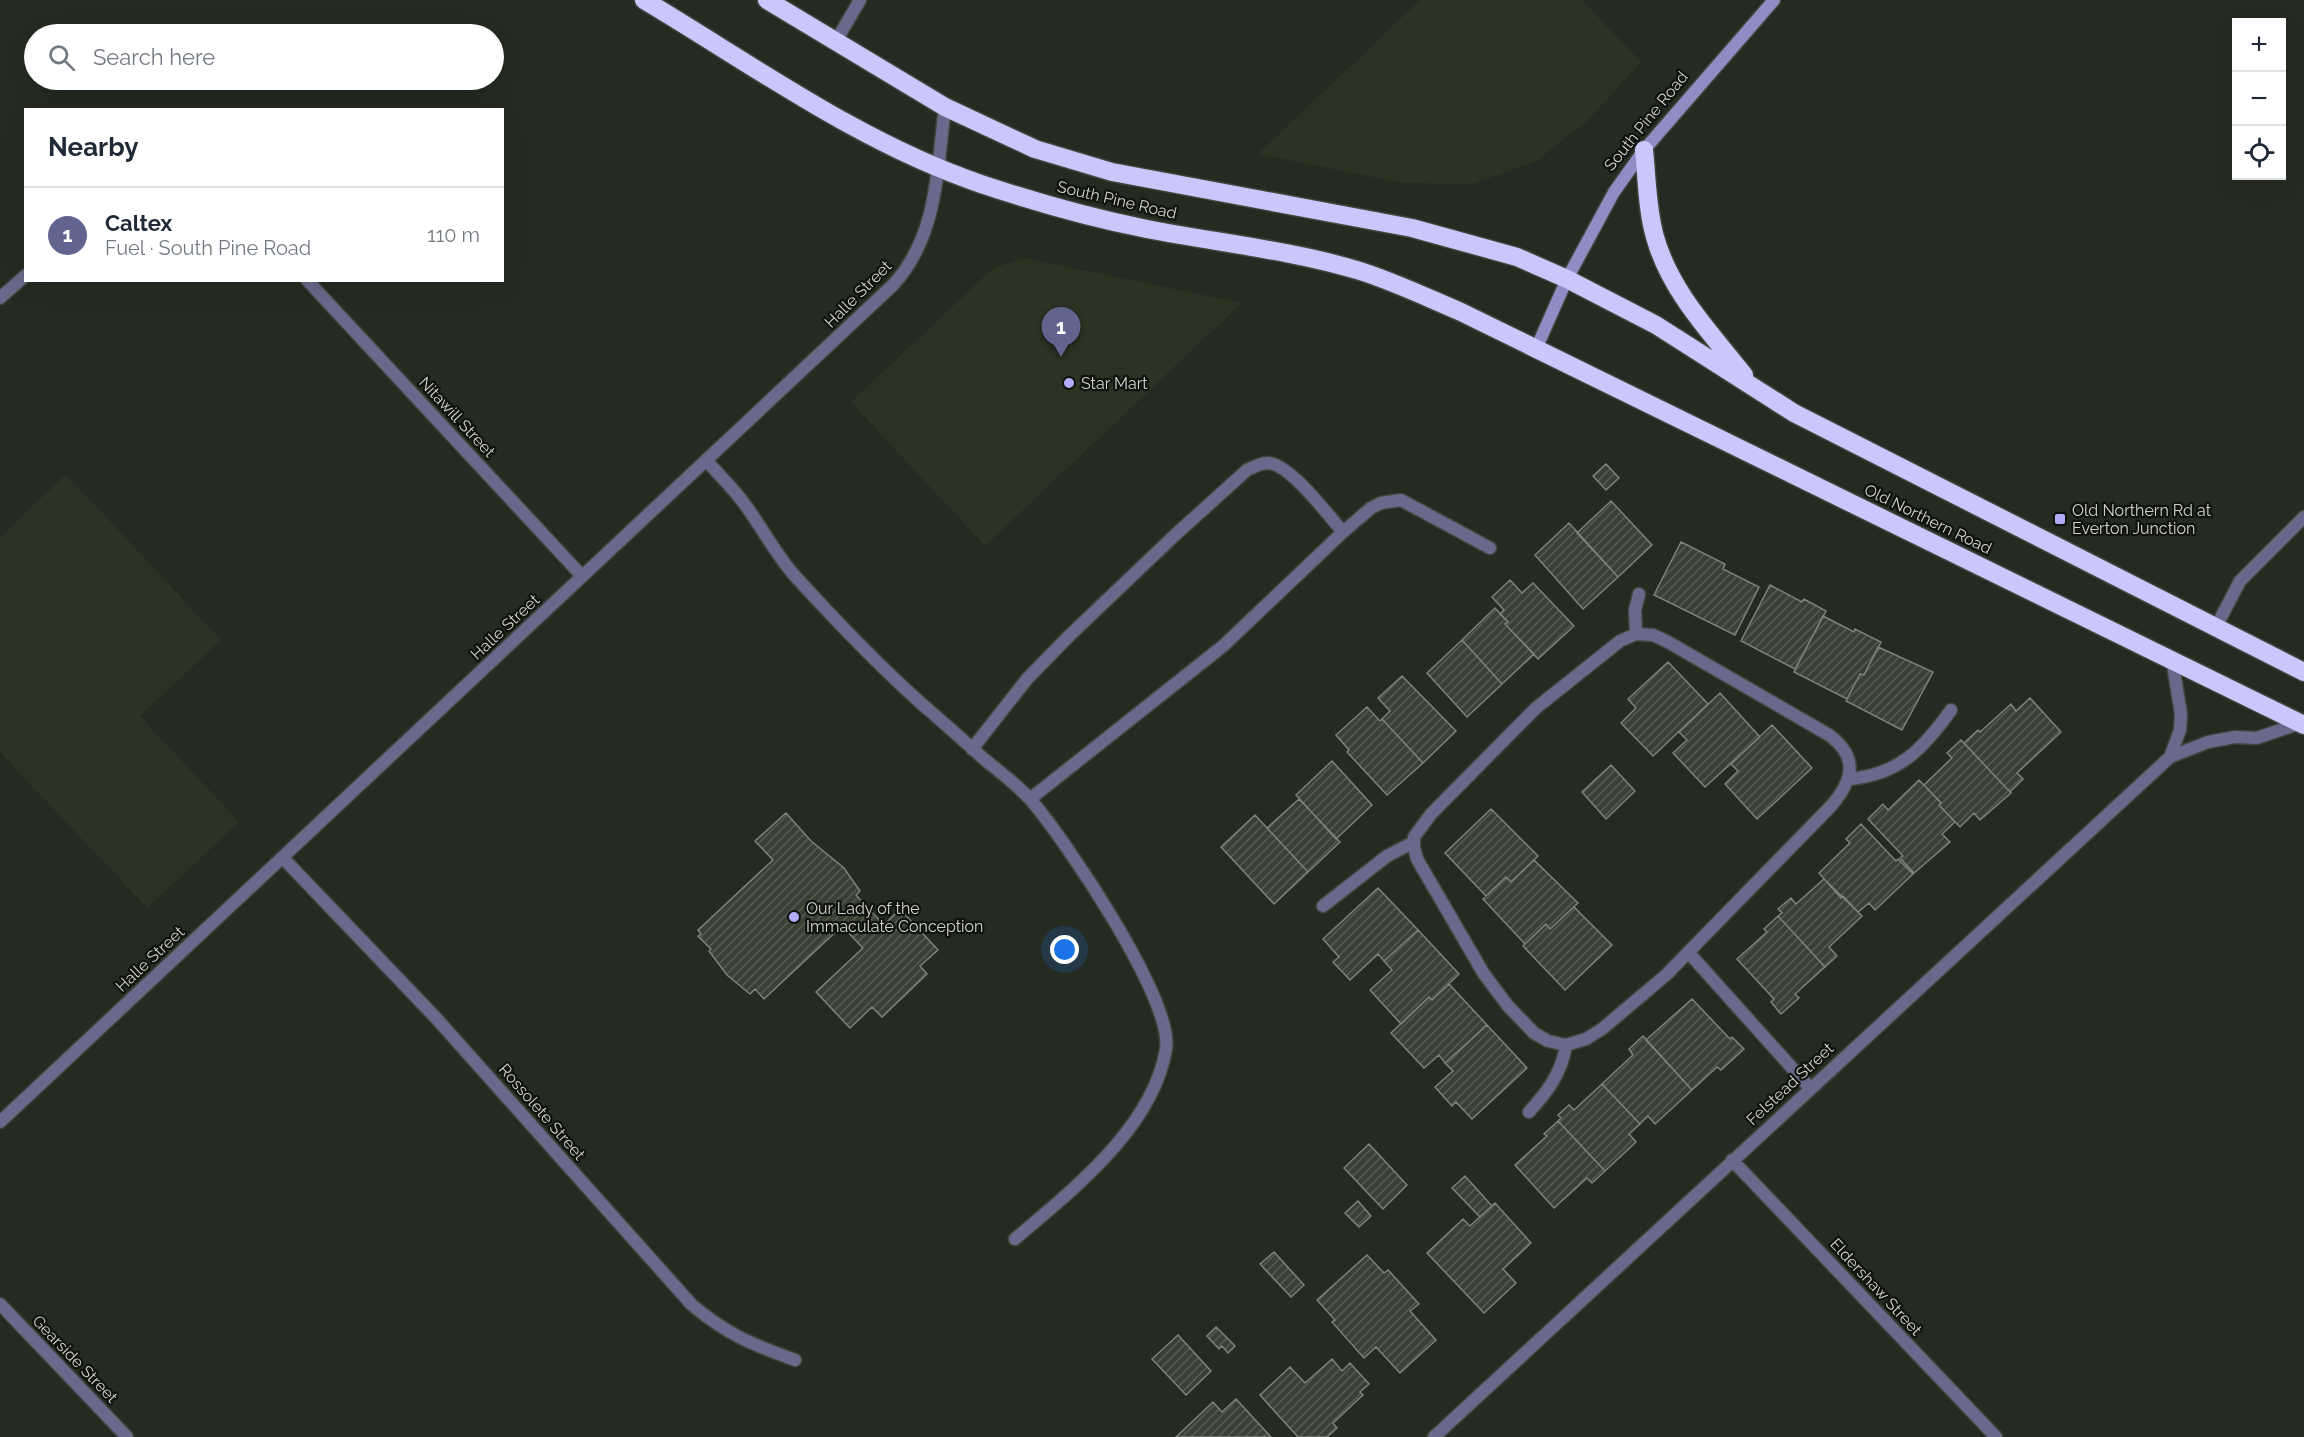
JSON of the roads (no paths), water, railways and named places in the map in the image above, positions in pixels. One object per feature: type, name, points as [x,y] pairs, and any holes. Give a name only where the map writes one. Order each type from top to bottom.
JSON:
[{"type":"highway","name":"South Pine Road","points":[[644,0],[819,107],[867,134],[937,167],[980,183],[1080,213],[1146,229],[1318,260],[1362,272],[1461,312],[1536,349]]},
{"type":"highway","name":"South Pine Road","points":[[767,0],[945,107],[1035,149],[1113,172],[1348,214],[1412,228],[1517,257],[1568,279]]},
{"type":"highway","points":[[1644,150],[1654,235],[1666,267],[1684,299],[1753,387]]},
{"type":"highway","name":"Old Northern Road","points":[[1568,279],[1656,325],[1753,387],[1825,429],[2304,672]]},
{"type":"highway","name":"Old Northern Road","points":[[1536,349],[2302,724]]},
{"type":"main road","name":"South Pine Road","points":[[1536,349],[1568,279],[1614,192],[1644,150],[1774,0]]},
{"type":"street","points":[[836,41],[860,0]]},
{"type":"street","name":"Halle Street","points":[[0,1122],[903,275],[915,256],[929,221],[945,107]]},
{"type":"street","points":[[0,298],[24,277]]},
{"type":"street","name":"Nitawill Street","points":[[309,282],[582,576]]},
{"type":"street","points":[[706,460],[746,505],[793,574],[905,689],[1030,799],[1088,881],[1137,960],[1159,1006],[1165,1027],[1167,1047],[1160,1072],[1148,1098],[1111,1154],[1015,1239]]},
{"type":"street","points":[[972,749],[1027,679],[1068,637],[1246,470],[1258,464],[1277,465],[1294,478],[1343,531]]},
{"type":"street","points":[[1030,799],[1201,665],[1343,531],[1371,508],[1381,503],[1401,500],[1490,548]]},
{"type":"street","points":[[2216,627],[2234,590],[2245,575],[2304,517]]},
{"type":"street","points":[[1636,634],[1635,610],[1639,594]]},
{"type":"street","points":[[1636,634],[1659,638],[1829,735],[1838,742],[1846,754],[1850,766],[1849,779],[1832,805],[1689,953],[1602,1029],[1586,1039],[1566,1045],[1548,1041],[1534,1033],[1516,1016],[1496,990],[1417,859],[1414,842],[1416,833],[1431,813],[1528,716],[1620,641],[1636,634]]},
{"type":"street","name":"Felstead Street","points":[[2170,757],[2180,730],[2181,714],[2172,659]]},
{"type":"street","points":[[1849,779],[1871,776],[1894,766],[1923,746],[1951,710]]},
{"type":"street","name":"Felstead Street","points":[[1434,1437],[2170,757],[2208,742],[2235,737],[2257,738],[2302,724]]},
{"type":"street","points":[[1323,906],[1387,856],[1414,842]]},
{"type":"street","name":"Rossolete Street","points":[[283,858],[436,1018],[692,1305],[716,1325],[740,1340],[795,1360]]},
{"type":"street","points":[[1689,953],[1810,1089]]},
{"type":"street","points":[[1529,1112],[1554,1081],[1563,1061],[1566,1045]]},
{"type":"street","name":"Eldershaw Street","points":[[1732,1160],[1995,1437]]},
{"type":"street","name":"Gearside Street","points":[[0,1304],[127,1437]]},
{"type":"place","name":"Caltex","points":[[1061,357]]},
{"type":"place","name":"Star Mart","points":[[1069,383]]},
{"type":"place","name":"Old Northern Rd at Everton Junction","points":[[2060,519]]},
{"type":"place","name":"Our Lady of the Immaculate Conception","points":[[794,917]]}]
